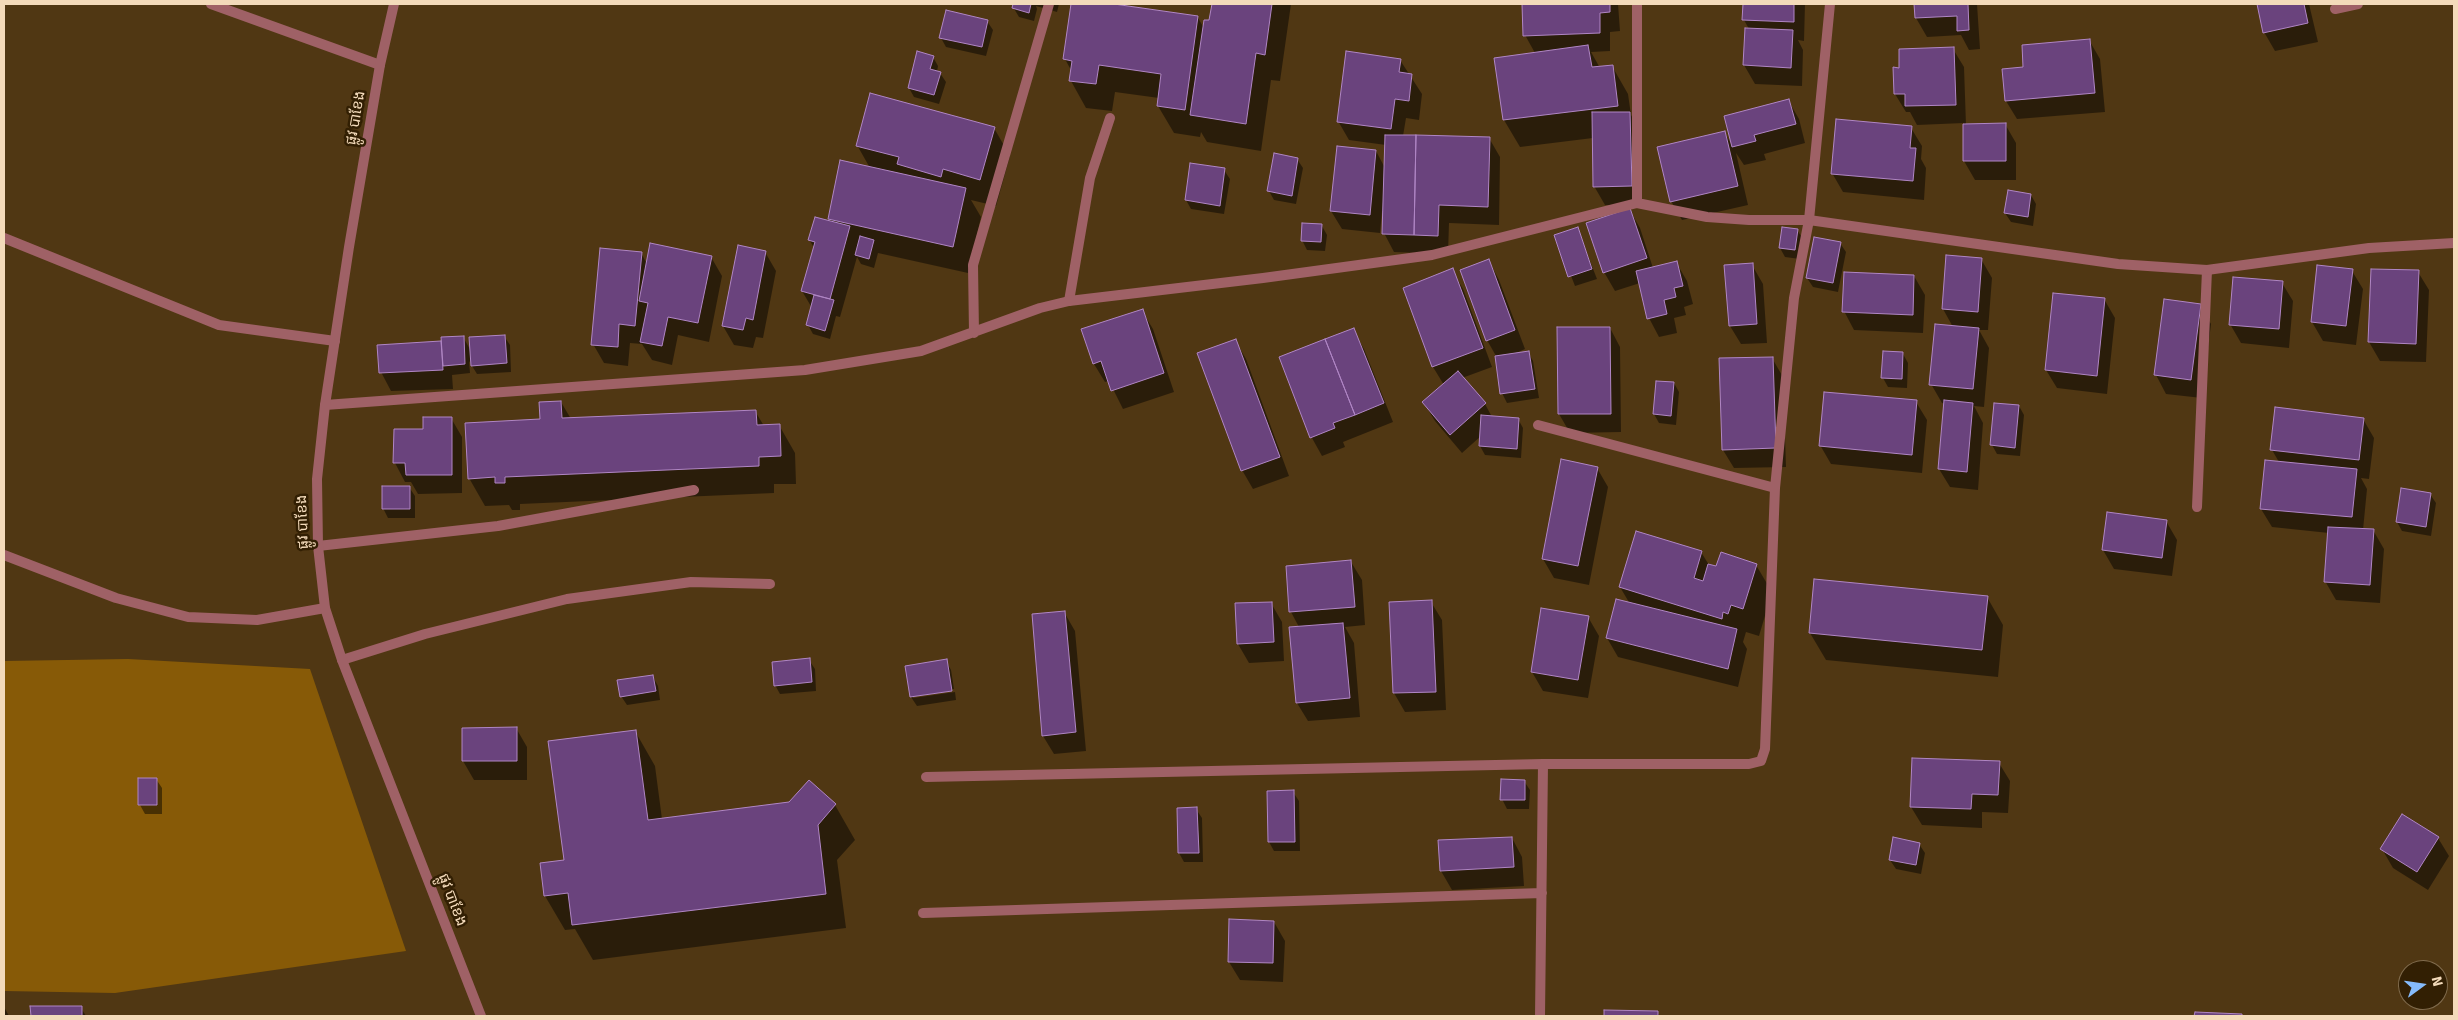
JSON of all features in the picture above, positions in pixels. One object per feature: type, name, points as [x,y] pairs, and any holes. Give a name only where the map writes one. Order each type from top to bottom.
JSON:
[{"type":"street","points":[[211,4],[380,66]]},
{"type":"street","name":"ផ្លូវ បាខែង","points":[[394,4],[380,66],[325,405],[317,479],[318,546],[325,608],[342,660],[481,1016]]},
{"type":"street","points":[[974,332],[973,265],[1049,4]]},
{"type":"street","points":[[1636,4],[1636,203]]},
{"type":"street","points":[[926,777],[1543,764],[1749,764],[1761,762],[1765,749],[1775,488],[1793,306],[1809,220],[1830,4]]},
{"type":"street","points":[[2335,9],[2358,4]]},
{"type":"street","points":[[1069,301],[1090,178],[1110,118]]},
{"type":"street","points":[[325,405],[805,370],[921,351],[1040,308],[1069,301],[1263,278],[1432,255],[1636,203],[1707,217],[1749,220],[1809,220],[2118,264],[2207,270],[2369,248],[2454,243]]},
{"type":"street","points":[[4,238],[219,325],[335,340]]},
{"type":"street","points":[[2197,507],[2207,270]]},
{"type":"street","points":[[1538,425],[1775,488]]},
{"type":"street","points":[[318,546],[498,526],[694,490]]},
{"type":"street","points":[[4,555],[116,598],[188,617],[257,620],[325,608]]},
{"type":"street","points":[[342,660],[425,634],[567,599],[691,582],[770,584]]},
{"type":"street","points":[[1540,1016],[1543,764]]},
{"type":"street","points":[[922,913],[1542,893]]},
{"type":"shaded area","points":[[128,659],[310,669],[406,951],[115,993],[4,991],[4,661]]},
{"type":"building","points":[[1013,4],[1031,4],[1029,13],[1012,8]]},
{"type":"building","points":[[1071,4],[1114,4],[1198,16],[1185,110],[1157,106],[1161,74],[1099,65],[1096,84],[1069,81],[1072,61],[1063,59]]},
{"type":"building","points":[[1212,4],[1272,4],[1265,55],[1256,53],[1246,124],[1190,115],[1204,20],[1209,20]]},
{"type":"building","points":[[1522,4],[1610,4],[1610,12],[1600,13],[1600,33],[1523,36]]},
{"type":"building","points":[[1743,4],[1794,4],[1794,22],[1742,20]]},
{"type":"building","points":[[1914,4],[1968,4],[1969,30],[1957,31],[1957,16],[1915,18]]},
{"type":"building","points":[[2257,4],[2304,4],[2308,23],[2263,33]]},
{"type":"building","points":[[946,10],[988,20],[982,47],[939,38]]},
{"type":"building","points":[[1745,28],[1793,30],[1791,68],[1743,65]]},
{"type":"building","points":[[2090,39],[2095,93],[2005,101],[2002,69],[2023,67],[2022,45]]},
{"type":"building","points":[[1588,45],[1592,67],[1613,65],[1618,106],[1503,120],[1494,58]]},
{"type":"building","points":[[1954,47],[1956,105],[1905,106],[1905,94],[1894,94],[1893,67],[1899,68],[1899,49]]},
{"type":"building","points":[[917,51],[934,56],[930,69],[941,72],[934,95],[908,88]]},
{"type":"building","points":[[1346,51],[1401,59],[1399,72],[1412,74],[1409,101],[1395,99],[1391,129],[1337,122]]},
{"type":"building","points":[[870,93],[995,127],[980,180],[943,169],[941,177],[897,164],[899,157],[856,146]]},
{"type":"building","points":[[1789,99],[1796,124],[1754,135],[1756,141],[1732,147],[1724,116]]},
{"type":"building","points":[[1592,112],[1630,112],[1632,186],[1593,187]]},
{"type":"building","points":[[1836,119],[1912,126],[1910,148],[1916,148],[1913,181],[1831,174]]},
{"type":"building","points":[[2006,123],[2006,161],[1963,161],[1963,124]]},
{"type":"building","points":[[1725,131],[1738,186],[1670,202],[1657,147]]},
{"type":"building","points":[[1385,135],[1416,135],[1414,235],[1382,234]]},
{"type":"building","points":[[1416,135],[1490,137],[1488,207],[1439,205],[1438,236],[1414,235]]},
{"type":"building","points":[[1337,146],[1376,150],[1370,215],[1330,211]]},
{"type":"building","points":[[1274,153],[1298,158],[1292,196],[1267,191]]},
{"type":"building","points":[[840,160],[966,188],[953,247],[828,219]]},
{"type":"building","points":[[1190,163],[1225,168],[1220,206],[1185,200]]},
{"type":"building","points":[[2008,190],[2031,194],[2028,217],[2004,213]]},
{"type":"building","points":[[1630,208],[1647,258],[1603,273],[1586,223]]},
{"type":"building","points":[[815,217],[850,226],[830,299],[801,291],[815,242],[808,240]]},
{"type":"building","points":[[1302,223],[1322,224],[1321,242],[1301,241]]},
{"type":"building","points":[[1578,227],[1592,269],[1568,277],[1554,235]]},
{"type":"building","points":[[1782,227],[1798,229],[1795,250],[1779,248]]},
{"type":"building","points":[[860,236],[874,240],[869,259],[855,255]]},
{"type":"building","points":[[1814,237],[1841,242],[1833,283],[1806,278]]},
{"type":"building","points":[[650,243],[712,256],[698,323],[668,317],[662,346],[640,342],[648,303],[639,301]]},
{"type":"building","points":[[738,245],[766,251],[753,320],[746,318],[743,330],[722,326]]},
{"type":"building","points":[[600,248],[642,252],[635,326],[619,324],[618,347],[591,345]]},
{"type":"building","points":[[1946,255],[1982,258],[1978,312],[1942,309]]},
{"type":"building","points":[[1489,259],[1515,330],[1486,341],[1460,270]]},
{"type":"building","points":[[1677,261],[1683,286],[1674,288],[1676,297],[1664,300],[1667,314],[1647,319],[1636,271]]},
{"type":"building","points":[[1753,263],[1757,324],[1729,326],[1724,265]]},
{"type":"building","points":[[2317,265],[2353,269],[2346,326],[2311,322]]},
{"type":"building","points":[[1453,268],[1483,348],[1432,367],[1403,288]]},
{"type":"building","points":[[2371,269],[2419,270],[2416,344],[2368,342]]},
{"type":"building","points":[[1844,272],[1914,275],[1913,315],[1842,312]]},
{"type":"building","points":[[2233,277],[2283,281],[2279,329],[2229,325]]},
{"type":"building","points":[[2053,293],[2105,298],[2097,376],[2045,370]]},
{"type":"building","points":[[814,295],[834,300],[825,331],[806,325]]},
{"type":"building","points":[[2164,299],[2201,304],[2191,380],[2154,375]]},
{"type":"building","points":[[1143,309],[1164,373],[1111,391],[1101,361],[1093,364],[1081,329]]},
{"type":"building","points":[[1935,324],[1979,328],[1973,389],[1929,385]]},
{"type":"building","points":[[1557,327],[1610,327],[1611,414],[1558,414]]},
{"type":"building","points":[[1354,328],[1384,403],[1355,415],[1325,339]]},
{"type":"building","points":[[505,335],[507,363],[471,366],[469,337]]},
{"type":"building","points":[[464,336],[465,364],[443,366],[441,337]]},
{"type":"building","points":[[1236,339],[1280,457],[1241,471],[1197,353]]},
{"type":"building","points":[[1325,339],[1355,415],[1333,423],[1335,428],[1310,438],[1279,357]]},
{"type":"building","points":[[441,341],[443,370],[379,373],[377,345]]},
{"type":"building","points":[[1529,351],[1535,389],[1500,394],[1495,356]]},
{"type":"building","points":[[1883,351],[1903,352],[1902,379],[1881,378]]},
{"type":"building","points":[[1773,357],[1776,448],[1722,450],[1719,358]]},
{"type":"building","points":[[1458,371],[1486,403],[1450,435],[1422,402]]},
{"type":"building","points":[[1656,381],[1674,382],[1671,416],[1653,414]]},
{"type":"building","points":[[1824,392],[1917,400],[1912,455],[1819,446]]},
{"type":"building","points":[[1944,400],[1973,403],[1967,472],[1938,469]]},
{"type":"building","points":[[561,401],[562,418],[756,410],[757,425],[780,424],[781,456],[759,457],[759,466],[505,477],[505,483],[495,483],[495,477],[468,479],[465,423],[540,419],[539,402]]},
{"type":"building","points":[[1994,403],[2019,405],[2015,448],[1990,445]]},
{"type":"building","points":[[2275,407],[2364,418],[2359,460],[2270,450]]},
{"type":"building","points":[[1481,415],[1519,418],[1517,449],[1479,446]]},
{"type":"building","points":[[423,417],[452,417],[452,475],[406,475],[405,463],[393,463],[394,429],[423,429]]},
{"type":"building","points":[[1561,459],[1598,467],[1578,566],[1542,559]]},
{"type":"building","points":[[2265,460],[2357,469],[2352,517],[2260,509]]},
{"type":"building","points":[[382,486],[410,486],[410,509],[382,509]]},
{"type":"building","points":[[2401,488],[2431,493],[2426,527],[2396,522]]},
{"type":"building","points":[[2107,512],[2167,520],[2162,558],[2102,550]]},
{"type":"building","points":[[2328,527],[2374,529],[2370,585],[2324,582]]},
{"type":"building","points":[[1636,531],[1702,551],[1694,578],[1703,581],[1708,564],[1716,566],[1721,552],[1757,564],[1743,609],[1731,605],[1728,614],[1723,612],[1722,619],[1619,587]]},
{"type":"building","points":[[1351,560],[1355,607],[1289,612],[1286,566]]},
{"type":"building","points":[[1814,579],[1988,596],[1982,650],[1809,633]]},
{"type":"building","points":[[1616,599],[1737,629],[1728,669],[1606,638]]},
{"type":"building","points":[[1432,600],[1436,692],[1393,693],[1389,602]]},
{"type":"building","points":[[1272,602],[1274,642],[1237,644],[1235,603]]},
{"type":"building","points":[[1541,608],[1589,616],[1578,680],[1531,672]]},
{"type":"building","points":[[1065,611],[1076,732],[1042,736],[1032,614]]},
{"type":"building","points":[[1343,623],[1350,698],[1296,703],[1289,627]]},
{"type":"building","points":[[810,658],[812,682],[774,686],[772,662]]},
{"type":"building","points":[[947,659],[952,691],[910,697],[905,666]]},
{"type":"building","points":[[653,675],[656,691],[620,697],[617,680]]},
{"type":"building","points":[[517,727],[517,761],[462,761],[462,728]]},
{"type":"building","points":[[636,730],[648,820],[789,802],[809,780],[836,804],[818,825],[826,894],[572,925],[568,893],[544,896],[540,863],[564,860],[548,741]]},
{"type":"building","points":[[1912,758],[2000,761],[1998,795],[1972,794],[1971,809],[1910,807]]},
{"type":"building","points":[[138,778],[157,778],[157,805],[138,805]]},
{"type":"building","points":[[1501,779],[1525,780],[1525,800],[1500,800]]},
{"type":"building","points":[[1294,790],[1295,842],[1268,842],[1267,791]]},
{"type":"building","points":[[1197,807],[1199,853],[1178,853],[1177,808]]},
{"type":"building","points":[[2402,814],[2439,837],[2417,872],[2380,849]]},
{"type":"building","points":[[1512,837],[1514,867],[1440,871],[1438,840]]},
{"type":"building","points":[[1893,837],[1920,843],[1916,865],[1889,860]]},
{"type":"building","points":[[1229,919],[1274,921],[1273,963],[1228,962]]},
{"type":"building","points":[[30,1006],[82,1006],[82,1016],[31,1016]]},
{"type":"building","points":[[1604,1010],[1658,1011],[1658,1016],[1604,1016]]},
{"type":"building","points":[[2195,1012],[2242,1014],[2242,1016],[2194,1016]]}]
